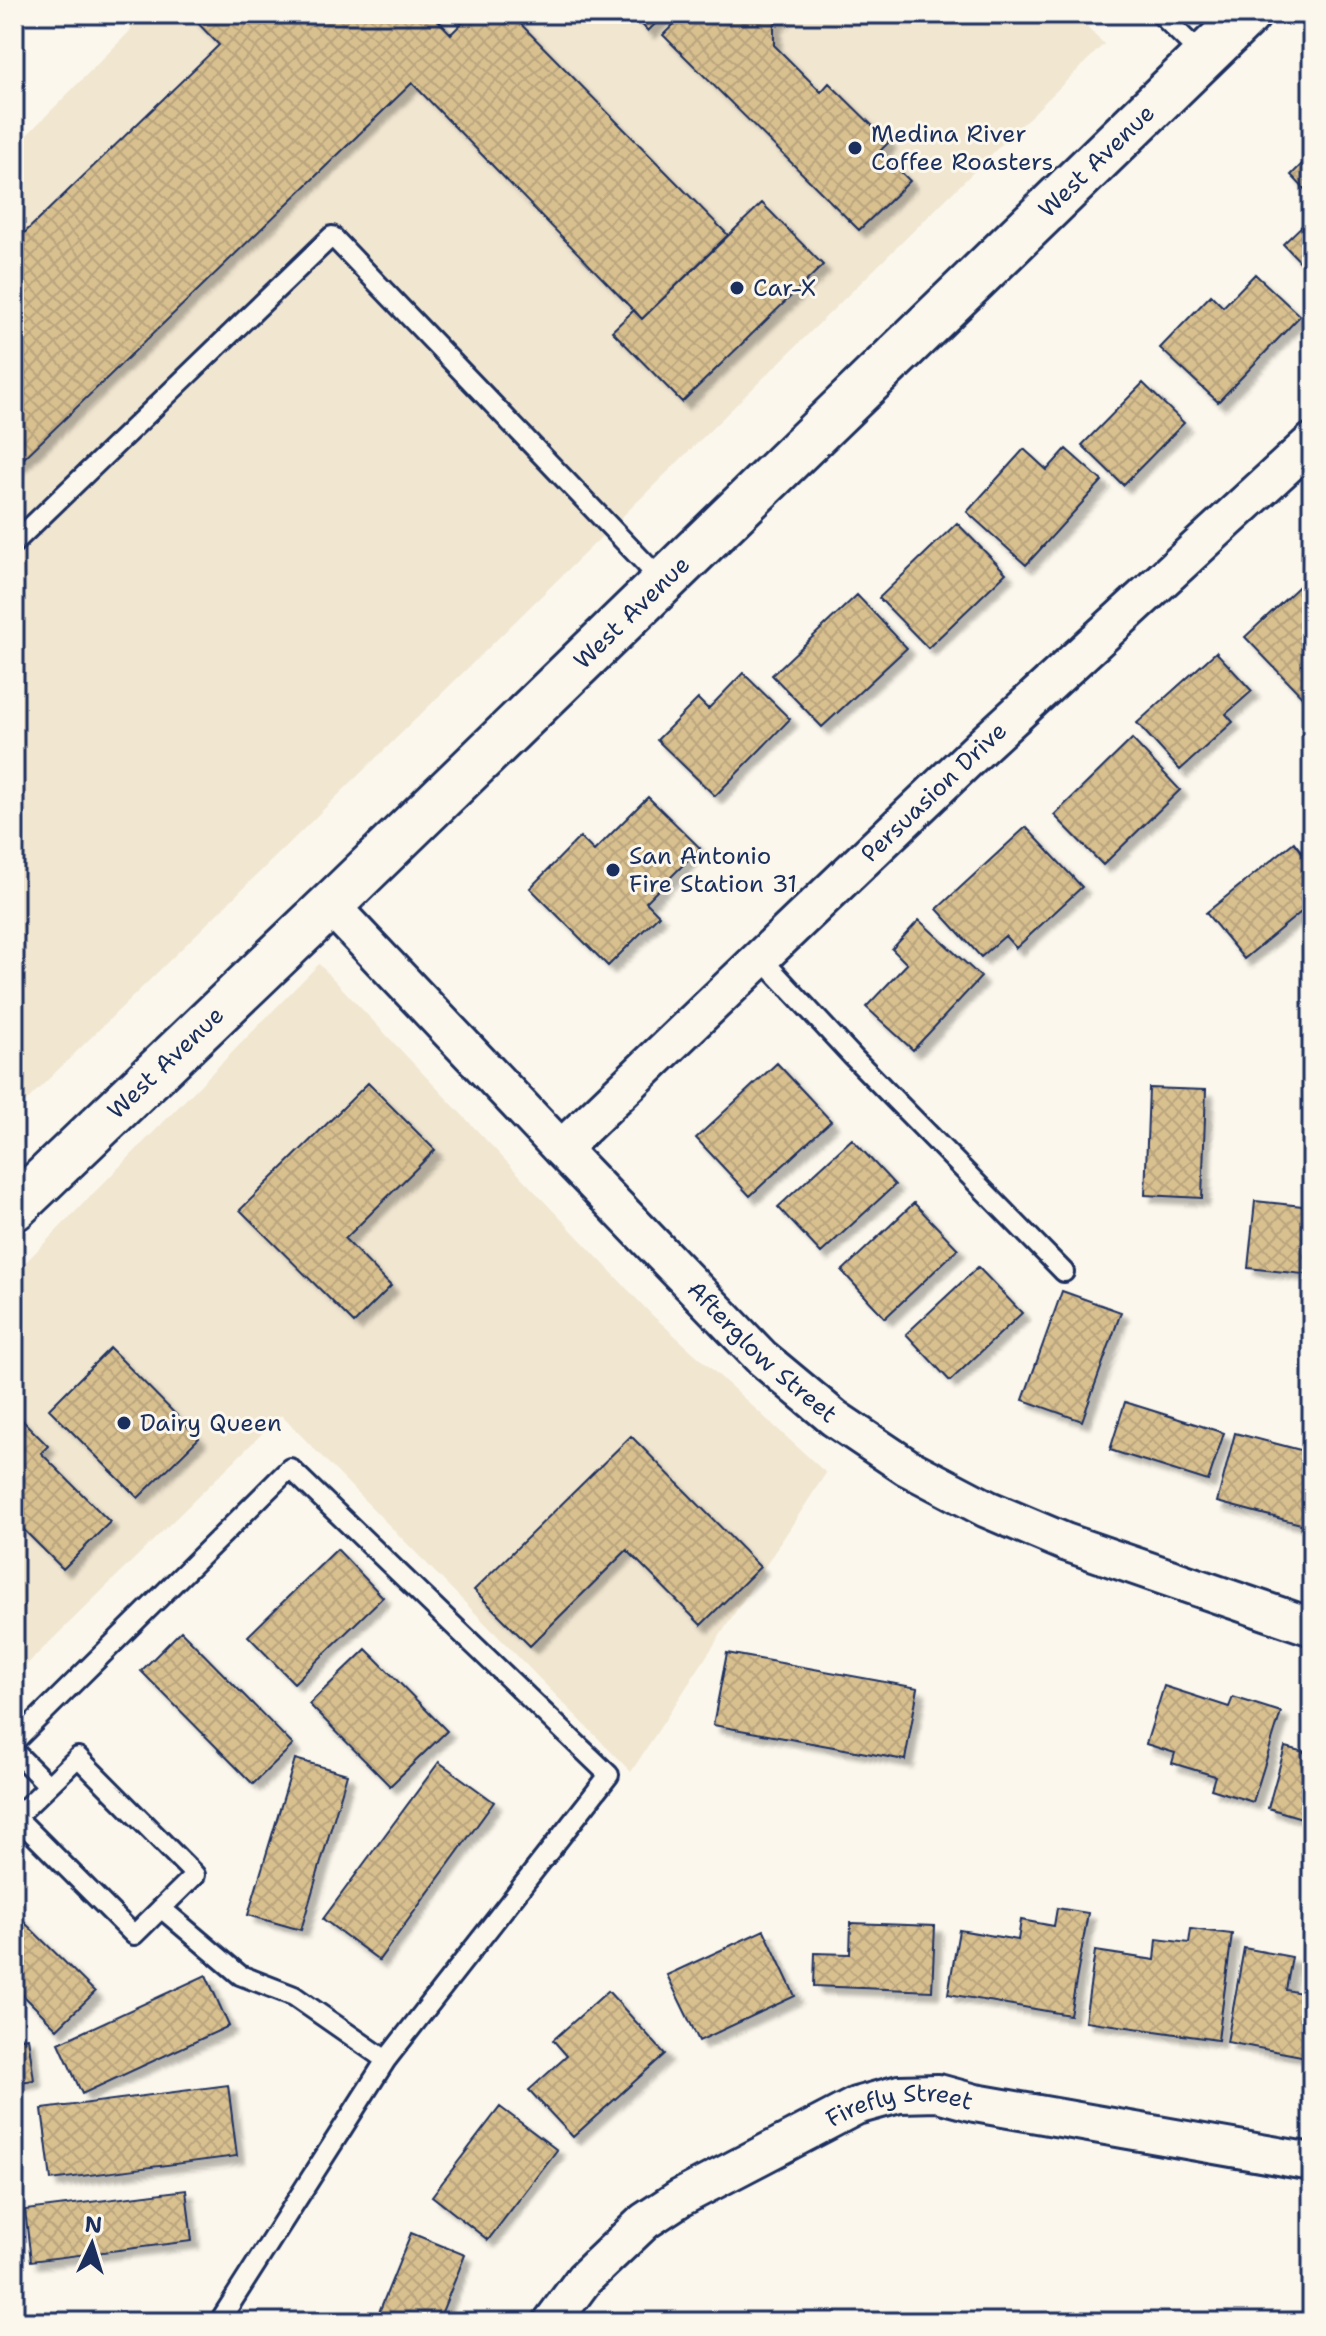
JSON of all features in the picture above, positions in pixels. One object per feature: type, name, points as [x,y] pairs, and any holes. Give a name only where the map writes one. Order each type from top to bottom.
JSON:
[{"type":"main road","name":"West Avenue","points":[[14,1208],[1248,14]]},
{"type":"street","name":"Persuasion Drive","points":[[561,1149],[983,745],[1312,442]]},
{"type":"street","name":"Afterglow Street","points":[[330,905],[762,1358],[834,1418],[907,1467],[987,1509],[1065,1542],[1312,1627]]},
{"type":"street","name":"Firefly Street","points":[[552,2322],[584,2279],[645,2221],[680,2198],[856,2106],[899,2094],[938,2093],[975,2103],[1312,2162]]},
{"type":"lane","points":[[1160,14],[1204,57]]},
{"type":"lane","points":[[14,543],[332,236],[663,582]]},
{"type":"lane","points":[[761,958],[853,1057],[1064,1272]]},
{"type":"lane","points":[[14,1742],[290,1468],[609,1775],[386,2060],[219,2322]]},
{"type":"lane","points":[[14,1751],[48,1785]]},
{"type":"lane","points":[[78,1757],[195,1875],[134,1935],[15,1818],[78,1757]]},
{"type":"lane","points":[[161,1908],[240,1975],[294,1996],[386,2060]]},
{"type":"shaded area","points":[[131,14],[1075,14],[1104,44],[14,1113],[14,148],[131,30]]},
{"type":"shaded area","points":[[319,964],[651,1314],[826,1473],[631,1772],[281,1415],[14,1677],[14,1274]]},
{"type":"building","points":[[189,14],[432,14],[451,34],[471,14],[511,14],[728,235],[642,319],[412,83],[14,468],[14,243],[219,45]]},
{"type":"building","points":[[632,14],[665,14],[648,31]]},
{"type":"building","points":[[684,14],[785,14],[774,25],[774,45],[821,92],[829,83],[889,142],[880,151],[910,181],[859,230],[663,35]]},
{"type":"building","points":[[1312,154],[1312,197],[1291,175]]},
{"type":"building","name":"Car-X","points":[[762,203],[823,265],[682,402],[612,331],[634,310],[642,319]]},
{"type":"building","points":[[1312,216],[1312,274],[1283,244]]},
{"type":"building","points":[[1255,274],[1300,316],[1218,402],[1160,348],[1211,295],[1223,307]]},
{"type":"building","points":[[1143,383],[1184,423],[1123,485],[1082,445]]},
{"type":"building","points":[[1024,449],[1047,470],[1066,449],[1102,481],[1026,565],[967,512]]},
{"type":"building","points":[[957,523],[1006,573],[928,648],[879,598]]},
{"type":"building","points":[[1312,574],[1312,707],[1245,637]]},
{"type":"building","points":[[857,595],[907,648],[822,727],[772,675]]},
{"type":"building","points":[[1216,652],[1252,691],[1226,714],[1233,722],[1180,770],[1137,723]]},
{"type":"building","points":[[743,673],[790,719],[715,796],[657,740],[698,699],[708,709]]},
{"type":"building","points":[[1132,739],[1180,790],[1103,865],[1054,815]]},
{"type":"building","name":"San Antonio Fire Station 31","points":[[648,797],[700,848],[646,902],[659,915],[608,966],[530,888],[580,837],[594,851]]},
{"type":"building","points":[[1026,827],[1082,887],[1016,948],[1005,936],[981,957],[937,909]]},
{"type":"building","points":[[1294,842],[1312,865],[1312,903],[1244,959],[1206,913]]},
{"type":"building","points":[[919,920],[981,977],[913,1050],[866,1007],[907,964],[892,949]]},
{"type":"building","points":[[777,1063],[831,1121],[750,1196],[696,1138]]},
{"type":"building","points":[[368,1083],[435,1150],[345,1239],[391,1286],[354,1323],[240,1210]]},
{"type":"building","points":[[1149,1088],[1206,1090],[1202,1198],[1145,1195]]},
{"type":"building","points":[[852,1139],[895,1185],[821,1253],[778,1207]]},
{"type":"building","points":[[1255,1201],[1312,1207],[1312,1275],[1248,1268]]},
{"type":"building","points":[[914,1203],[958,1249],[885,1318],[842,1271]]},
{"type":"building","points":[[978,1267],[1022,1313],[950,1381],[906,1334]]},
{"type":"building","points":[[1062,1291],[1121,1312],[1082,1421],[1023,1400]]},
{"type":"building","name":"Dairy Queen","points":[[110,1348],[199,1438],[138,1498],[49,1409]]},
{"type":"building","points":[[1125,1402],[1224,1433],[1208,1481],[1110,1450]]},
{"type":"building","points":[[14,1412],[48,1446],[41,1453],[110,1522],[63,1569],[14,1520]]},
{"type":"building","points":[[1235,1433],[1312,1453],[1312,1527],[1217,1502]]},
{"type":"building","points":[[631,1436],[760,1567],[701,1625],[627,1550],[530,1646],[474,1590]]},
{"type":"building","points":[[337,1549],[383,1597],[294,1683],[248,1636]]},
{"type":"building","points":[[181,1631],[293,1745],[253,1784],[141,1671]]},
{"type":"building","points":[[366,1649],[447,1731],[390,1786],[309,1704]]},
{"type":"building","points":[[727,1653],[918,1688],[905,1760],[713,1725]]},
{"type":"building","points":[[1164,1686],[1229,1707],[1233,1697],[1281,1712],[1253,1802],[1211,1789],[1215,1776],[1172,1763],[1175,1753],[1146,1744]]},
{"type":"building","points":[[1285,1747],[1312,1754],[1312,1821],[1268,1808]]},
{"type":"building","points":[[295,1759],[347,1774],[301,1930],[248,1915]]},
{"type":"building","points":[[439,1762],[494,1802],[379,1960],[323,1919]]},
{"type":"building","points":[[1312,1821],[1312,1840],[1307,1838]]},
{"type":"building","points":[[1057,1908],[1088,1913],[1070,2015],[948,1994],[959,1930],[1018,1940],[1021,1920],[1054,1926]]},
{"type":"building","points":[[14,1912],[95,1992],[57,2029],[14,1986]]},
{"type":"building","points":[[851,1923],[935,1926],[932,1991],[814,1986],[815,1953],[850,1954]]},
{"type":"building","points":[[1191,1929],[1232,1934],[1218,2040],[1085,2021],[1095,1951],[1155,1960],[1157,1939],[1189,1943]]},
{"type":"building","points":[[764,1930],[795,1996],[699,2041],[667,1975]]},
{"type":"building","points":[[1244,1948],[1292,1957],[1286,1990],[1312,1995],[1312,2058],[1227,2042]]},
{"type":"building","points":[[206,1975],[229,2026],[82,2094],[59,2043]]},
{"type":"building","points":[[608,1991],[665,2054],[573,2137],[529,2090],[567,2056],[553,2040]]},
{"type":"building","points":[[28,2037],[34,2080],[14,2083],[14,2039]]},
{"type":"building","points":[[228,2085],[237,2156],[51,2180],[42,2109]]},
{"type":"building","points":[[500,2107],[557,2150],[488,2240],[432,2196]]},
{"type":"building","points":[[186,2190],[192,2241],[31,2261],[25,2210]]},
{"type":"building","points":[[411,2233],[465,2255],[438,2322],[375,2322]]},
{"type":"place","name":"Medina River Coffee Roasters","points":[[855,148]]},
{"type":"place","name":"Car-X","points":[[737,288]]},
{"type":"place","name":"San Antonio Fire Station 31","points":[[613,870]]},
{"type":"place","name":"Dairy Queen","points":[[124,1423]]}]
